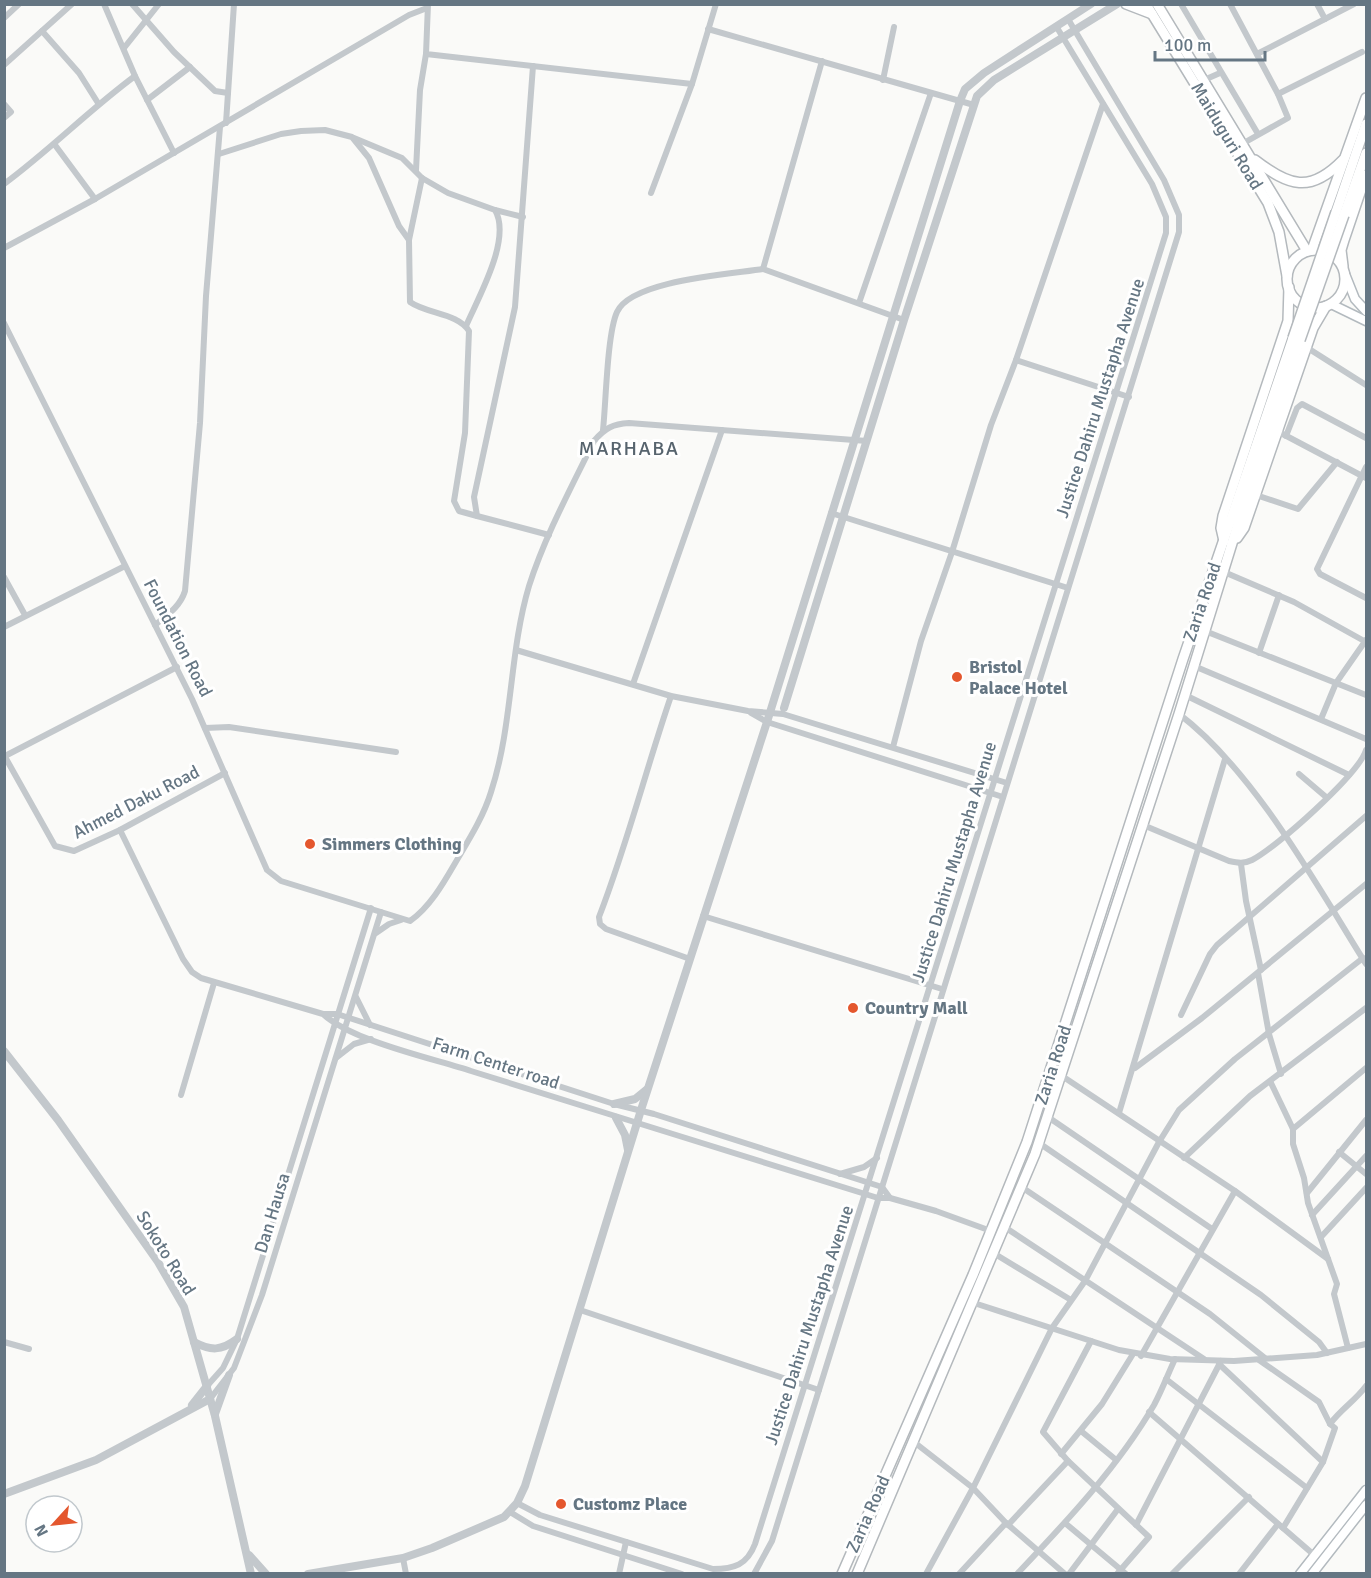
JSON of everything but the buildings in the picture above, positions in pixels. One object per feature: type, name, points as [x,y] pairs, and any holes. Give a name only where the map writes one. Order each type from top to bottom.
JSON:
[{"type":"highway","points":[[1126,4],[1152,14]]},
{"type":"highway","name":"Maiduguri Road","points":[[1146,4],[1268,203],[1280,232],[1287,276]]},
{"type":"highway","name":"Maiduguri Road","points":[[1157,4],[1310,250]]},
{"type":"highway","points":[[1366,98],[1310,250],[1294,260],[1287,276],[1289,287],[1299,302],[1308,307],[1328,305],[1343,291],[1344,271],[1341,250],[1366,175]]},
{"type":"highway","points":[[1300,342],[1366,124]]},
{"type":"highway","points":[[1340,214],[1366,153]]},
{"type":"highway","points":[[1251,157],[1286,181],[1302,183],[1327,176],[1345,158]]},
{"type":"highway","points":[[1310,250],[1328,252],[1344,271]]},
{"type":"highway","name":"Zaria Road","points":[[857,1574],[1023,1188],[1062,1076],[1224,572],[1228,543],[1221,528],[1223,516],[1288,321],[1289,287]]},
{"type":"highway","name":"Zaria Road","points":[[842,1574],[991,1231],[1027,1142],[1182,659],[1228,543],[1300,342],[1313,328],[1328,305]]},
{"type":"highway","name":"Zaria Road","points":[[1228,543],[1244,528],[1282,434],[1300,342]]},
{"type":"main road","points":[[1344,271],[1355,299],[1366,311]]},
{"type":"main road","points":[[1328,305],[1366,321]]},
{"type":"main road","points":[[1300,1574],[1313,1554],[1366,1490]]},
{"type":"main road","points":[[1312,1574],[1366,1505]]},
{"type":"street","points":[[4,18],[19,4]]},
{"type":"street","points":[[4,65],[72,4]]},
{"type":"street","points":[[104,4],[135,76],[174,153]]},
{"type":"street","points":[[132,4],[215,91],[228,93]]},
{"type":"street","points":[[124,48],[159,4]]},
{"type":"street","points":[[226,123],[234,4]]},
{"type":"street","points":[[651,193],[692,84],[716,4]]},
{"type":"street","points":[[308,1574],[403,1558],[510,1512],[517,1503],[525,1486],[640,1110],[767,722],[960,101],[965,89],[975,80],[1091,4]]},
{"type":"street","points":[[784,708],[904,320],[974,105],[981,90],[1117,4]]},
{"type":"street","points":[[1181,4],[1258,134]]},
{"type":"street","points":[[1317,4],[1324,19]]},
{"type":"street","points":[[1257,54],[1353,4]]},
{"type":"street","points":[[4,248],[94,199],[428,6],[426,54],[420,90],[416,170]]},
{"type":"street","points":[[1233,6],[1288,118],[1242,144]]},
{"type":"street","points":[[754,1574],[772,1541],[1179,232],[1179,215],[1164,180],[1068,19]]},
{"type":"street","name":"Justice Dahiru Mustapha Avenue","points":[[517,1503],[540,1515],[713,1569],[736,1571],[751,1554],[867,1194],[994,778],[1057,585],[1166,233],[1166,217],[1152,184],[1056,26]]},
{"type":"street","points":[[883,80],[894,27]]},
{"type":"street","points":[[708,29],[974,105]]},
{"type":"street","points":[[42,31],[79,73],[98,104]]},
{"type":"street","points":[[1278,94],[1362,52]]},
{"type":"street","points":[[426,54],[692,84]]},
{"type":"street","points":[[763,269],[822,61]]},
{"type":"street","points":[[477,516],[474,498],[515,307],[533,66]]},
{"type":"street","points":[[147,100],[190,67]]},
{"type":"street","points":[[1204,80],[1220,73]]},
{"type":"street","points":[[4,184],[55,145],[98,104],[135,76]]},
{"type":"street","points":[[859,303],[931,93]]},
{"type":"street","points":[[4,104],[11,112],[4,118]]},
{"type":"street","points":[[893,747],[921,640],[952,552],[991,425],[1016,360],[1103,104]]},
{"type":"street","points":[[155,625],[177,606],[185,591],[201,423],[206,296],[220,127]]},
{"type":"street","points":[[219,154],[281,134],[325,130],[352,137],[402,158],[422,178],[462,200],[523,217]]},
{"type":"street","points":[[352,137],[369,158],[399,226],[409,240]]},
{"type":"street","points":[[55,145],[94,199]]},
{"type":"street","points":[[422,178],[409,240],[410,302],[466,326]]},
{"type":"street","points":[[495,210],[501,224],[500,241],[466,326],[470,339],[465,422],[454,501],[459,511],[549,535]]},
{"type":"street","points":[[1166,217],[1179,215]]},
{"type":"street","points":[[603,430],[614,323],[623,303],[635,295],[670,283],[763,269],[904,320]]},
{"type":"street","name":"Foundation Road","points":[[4,323],[177,667],[270,875],[280,881],[371,908],[402,920]]},
{"type":"street","points":[[1300,342],[1366,385]]},
{"type":"street","points":[[1016,360],[1129,397]]},
{"type":"street","points":[[1364,477],[1282,434],[1297,408],[1302,404],[1366,438]]},
{"type":"street","points":[[375,934],[389,924],[402,920],[410,921],[417,916],[444,882],[481,820],[499,761],[509,712],[516,650],[530,585],[549,535],[594,441],[603,430],[615,424],[629,423],[855,438],[867,441]]},
{"type":"street","points":[[633,684],[722,430]]},
{"type":"street","points":[[1256,495],[1299,509],[1337,462]]},
{"type":"street","points":[[1366,466],[1364,477],[1317,569],[1320,574],[1366,598]]},
{"type":"street","points":[[831,513],[1068,588]]},
{"type":"street","points":[[4,627],[125,566]]},
{"type":"street","points":[[1224,572],[1279,595],[1366,641],[1336,683],[1321,719]]},
{"type":"street","points":[[4,578],[25,615]]},
{"type":"street","points":[[1259,653],[1279,595]]},
{"type":"street","points":[[1205,631],[1366,696]]},
{"type":"street","points":[[516,650],[671,696],[748,711],[770,712],[1007,783]]},
{"type":"street","points":[[1194,666],[1366,739]]},
{"type":"street","points":[[5,756],[177,667]]},
{"type":"street","points":[[1185,695],[1349,775]]},
{"type":"street","points":[[671,696],[646,769],[621,860],[599,917],[600,924],[606,929],[690,959]]},
{"type":"street","points":[[748,711],[767,722],[1003,797]]},
{"type":"street","points":[[926,1574],[973,1488],[1052,1328],[1085,1281],[1159,1142],[1186,1102],[1269,1034],[1365,961],[1260,802],[1208,739],[1179,714]]},
{"type":"street","points":[[205,728],[229,727],[396,752]]},
{"type":"street","points":[[1143,825],[1241,864],[1261,854],[1326,797],[1362,761],[1366,750]]},
{"type":"street","name":"Ahmed Daku Road","points":[[5,756],[55,846],[74,851],[120,830],[225,773]]},
{"type":"street","points":[[1119,1113],[1225,759]]},
{"type":"street","points":[[1299,774],[1326,797]]},
{"type":"street","points":[[1181,1014],[1210,954],[1250,916],[1366,816]]},
{"type":"street","points":[[120,830],[183,959],[192,972],[214,982],[323,1014],[337,1014],[614,1104],[640,1110],[882,1187],[890,1198]]},
{"type":"street","points":[[1241,864],[1269,1034],[1281,1074]]},
{"type":"street","points":[[1134,1068],[1167,1045],[1366,884]]},
{"type":"street","name":"Dan Hausa","points":[[207,1386],[223,1368],[237,1339],[371,908]]},
{"type":"street","name":"Dan Hausa","points":[[210,1399],[229,1375],[262,1295],[381,912]]},
{"type":"street","points":[[704,916],[942,989]]},
{"type":"street","points":[[181,1095],[214,982]]},
{"type":"street","points":[[355,996],[370,1026]]},
{"type":"street","points":[[1184,1158],[1231,1112],[1366,1008]]},
{"type":"street","points":[[323,1014],[334,1024]]},
{"type":"street","name":"Farm Center road","points":[[334,1024],[372,1039],[616,1118],[878,1198],[890,1198],[936,1211],[991,1231]]},
{"type":"street","points":[[336,1059],[354,1044],[372,1039]]},
{"type":"street","name":"Sokoto Road","points":[[4,1051],[58,1120],[158,1262],[184,1307],[207,1386],[251,1574]]},
{"type":"street","points":[[1293,1129],[1366,1068]]},
{"type":"street","points":[[1062,1076],[1235,1191],[1328,1259]]},
{"type":"street","points":[[1271,1083],[1293,1129],[1293,1144],[1312,1215],[1337,1284],[1334,1294],[1348,1348]]},
{"type":"street","points":[[614,1104],[640,1096],[650,1084]]},
{"type":"street","points":[[1048,1117],[1212,1229]]},
{"type":"street","points":[[616,1118],[625,1136],[628,1153]]},
{"type":"street","points":[[1307,1193],[1366,1120]]},
{"type":"street","points":[[1039,1143],[1261,1295],[1318,1342],[1327,1353]]},
{"type":"street","points":[[1339,1152],[1366,1174]]},
{"type":"street","points":[[1312,1215],[1366,1156]]},
{"type":"street","points":[[840,1174],[864,1167],[877,1158]]},
{"type":"street","points":[[1023,1188],[1106,1241],[1266,1358]]},
{"type":"street","points":[[1321,1237],[1366,1188]]},
{"type":"street","points":[[1141,1356],[1235,1191]]},
{"type":"street","points":[[1359,1194],[1366,1200]]},
{"type":"street","points":[[1006,1228],[1205,1359]]},
{"type":"street","points":[[995,1254],[1071,1300]]},
{"type":"street","points":[[974,1303],[1141,1356],[1205,1359],[1220,1363],[1327,1353],[1366,1344]]},
{"type":"street","points":[[580,1310],[819,1390]]},
{"type":"street","points":[[194,1342],[213,1350],[221,1349],[237,1339]]},
{"type":"street","points":[[1065,1523],[1121,1572],[1149,1538],[1061,1454],[1043,1432],[1091,1341]]},
{"type":"street","points":[[4,1342],[29,1349]]},
{"type":"street","points":[[1061,1454],[1102,1404],[1133,1354]]},
{"type":"street","points":[[1017,1574],[1065,1523],[1115,1459],[1149,1412],[1175,1359]]},
{"type":"street","points":[[1239,1574],[1281,1526],[1307,1488],[1323,1462],[1335,1428],[1330,1424],[1319,1402],[1258,1359]]},
{"type":"street","points":[[1136,1525],[1220,1363]]},
{"type":"street","points":[[1220,1363],[1323,1462]]},
{"type":"street","points":[[214,1416],[229,1375]]},
{"type":"street","points":[[1166,1379],[1307,1488]]},
{"type":"street","points":[[192,1406],[207,1386]]},
{"type":"street","points":[[1330,1424],[1341,1408],[1353,1403],[1366,1386]]},
{"type":"street","points":[[4,1494],[96,1460],[192,1406],[210,1399]]},
{"type":"street","points":[[1149,1412],[1313,1554]]},
{"type":"street","points":[[1081,1431],[1115,1459]]},
{"type":"street","points":[[914,1442],[973,1488],[1007,1524],[1067,1574],[1118,1509]]},
{"type":"street","points":[[959,1574],[1068,1461]]},
{"type":"street","points":[[1172,1574],[1249,1497]]},
{"type":"street","points":[[510,1512],[532,1526],[682,1574]]},
{"type":"street","points":[[619,1574],[626,1542]]},
{"type":"street","points":[[248,1554],[266,1574]]},
{"type":"street","points":[[403,1558],[406,1574]]},
{"type":"place","name":"Bristol Palace Hotel","points":[[957,677]]},
{"type":"place","name":"Simmers Clothing","points":[[310,844]]},
{"type":"place","name":"Country Mall","points":[[853,1008]]},
{"type":"place","name":"Customz Place","points":[[561,1504]]},
{"type":"district","name":"MARHABA","points":[[629,448]]}]
